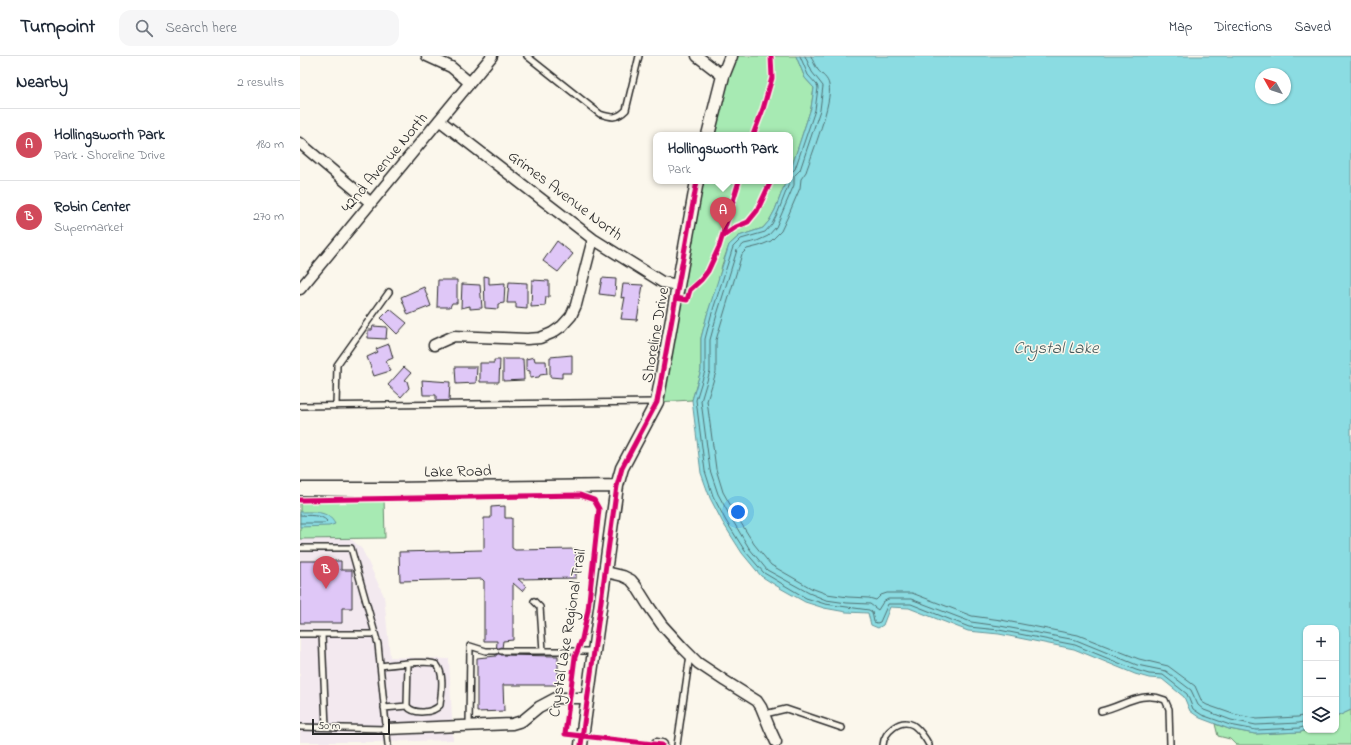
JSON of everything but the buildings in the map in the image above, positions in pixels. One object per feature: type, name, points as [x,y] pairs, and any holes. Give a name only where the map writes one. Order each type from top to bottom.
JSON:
[{"type":"street","points":[[427,56],[451,67],[470,83]]},
{"type":"street","name":"42nd Avenue North","points":[[300,289],[492,56]]},
{"type":"street","points":[[697,56],[723,76]]},
{"type":"street","points":[[709,132],[723,76],[731,56]]},
{"type":"street","name":"Grimes Avenue North","points":[[439,120],[594,239],[662,282],[678,284]]},
{"type":"street","points":[[300,143],[371,203]]},
{"type":"street","name":"Shoreline Drive","points":[[582,745],[587,698],[617,486],[622,468],[657,402],[696,184]]},
{"type":"street","points":[[434,345],[454,336],[527,339],[540,338],[552,333],[562,326],[571,316],[576,305],[594,239]]},
{"type":"street","name":"Lake Road","points":[[300,489],[617,486]]},
{"type":"street","points":[[606,572],[631,580],[662,625],[698,663],[725,682],[757,701],[765,714],[776,744]]},
{"type":"street","points":[[386,728],[512,724],[522,721],[539,707],[556,698],[587,698]]},
{"type":"lane","points":[[527,56],[600,114],[611,118],[619,117],[626,110],[639,56]]},
{"type":"lane","points":[[336,406],[337,365],[389,292]]},
{"type":"lane","points":[[300,406],[657,402]]},
{"type":"lane","points":[[300,548],[351,548],[378,644],[388,745]]},
{"type":"lane","points":[[534,600],[540,608],[543,651]]},
{"type":"lane","points":[[300,634],[375,634]]},
{"type":"lane","points":[[322,634],[326,727]]},
{"type":"lane","points":[[469,726],[470,646],[486,651],[594,651]]},
{"type":"lane","points":[[677,745],[690,655]]},
{"type":"lane","points":[[380,666],[434,662],[440,673],[441,684],[440,705],[437,709],[427,712],[416,712],[410,710],[407,706],[408,664]]},
{"type":"lane","points":[[1101,711],[1132,699],[1148,697],[1165,700],[1169,709],[1170,745]]},
{"type":"lane","points":[[384,708],[407,706]]},
{"type":"lane","points":[[765,714],[786,709],[842,728]]},
{"type":"lane","points":[[883,745],[883,741],[893,728],[907,723],[914,726],[929,745]]},
{"type":"lane","points":[[300,727],[386,728]]},
{"type":"shaded area","points":[[350,538],[362,549],[384,596],[390,657],[449,659],[453,740],[300,742],[300,539]]},
{"type":"green space","points":[[731,56],[796,56],[805,78],[814,88],[811,108],[793,163],[793,132],[709,132]]},
{"type":"green space","points":[[696,184],[785,184],[775,210],[763,228],[739,236],[729,245],[701,338],[701,370],[692,400],[657,402]]},
{"type":"green space","points":[[300,497],[384,497],[385,538],[300,539]]},
{"type":"green space","points":[[1351,710],[1351,745],[1236,745],[1230,739],[1218,736],[1215,724],[1229,729],[1255,734],[1303,731],[1303,733],[1339,733],[1339,716]]},
{"type":"water","name":"Crystal Lake","points":[[796,56],[1351,56],[1351,710],[1339,716],[1339,625],[1303,625],[1303,731],[1255,734],[1229,729],[1200,718],[1190,711],[1184,697],[1162,679],[1149,678],[1135,674],[1074,649],[999,634],[968,631],[909,608],[890,607],[883,625],[878,628],[871,625],[868,613],[846,612],[824,608],[805,602],[761,576],[742,553],[723,523],[710,498],[701,473],[692,400],[701,370],[701,338],[729,245],[739,236],[763,228],[775,210],[785,184],[793,184],[793,163],[811,108],[814,88],[805,78]]},
{"type":"water","points":[[300,512],[315,512],[324,514],[332,519],[335,524],[329,526],[300,527]]},
{"type":"cycle path","points":[[754,132],[772,78],[771,56]]},
{"type":"cycle path","points":[[581,745],[617,486],[622,468],[657,402],[696,184]]},
{"type":"cycle path","points":[[676,298],[687,300],[690,290],[708,271],[719,247],[738,184]]},
{"type":"cycle path","points":[[722,237],[736,227],[748,222],[757,211],[770,184]]},
{"type":"cycle path","name":"Crystal Lake Regional Trail","points":[[300,500],[580,495],[594,500],[599,509],[588,610],[582,639],[575,657],[565,734]]},
{"type":"cycle path","points":[[565,734],[662,745]]},
{"type":"place","name":"Hollingsworth Park","points":[[723,230]]},
{"type":"place","name":"Robin Center","points":[[326,589]]}]
